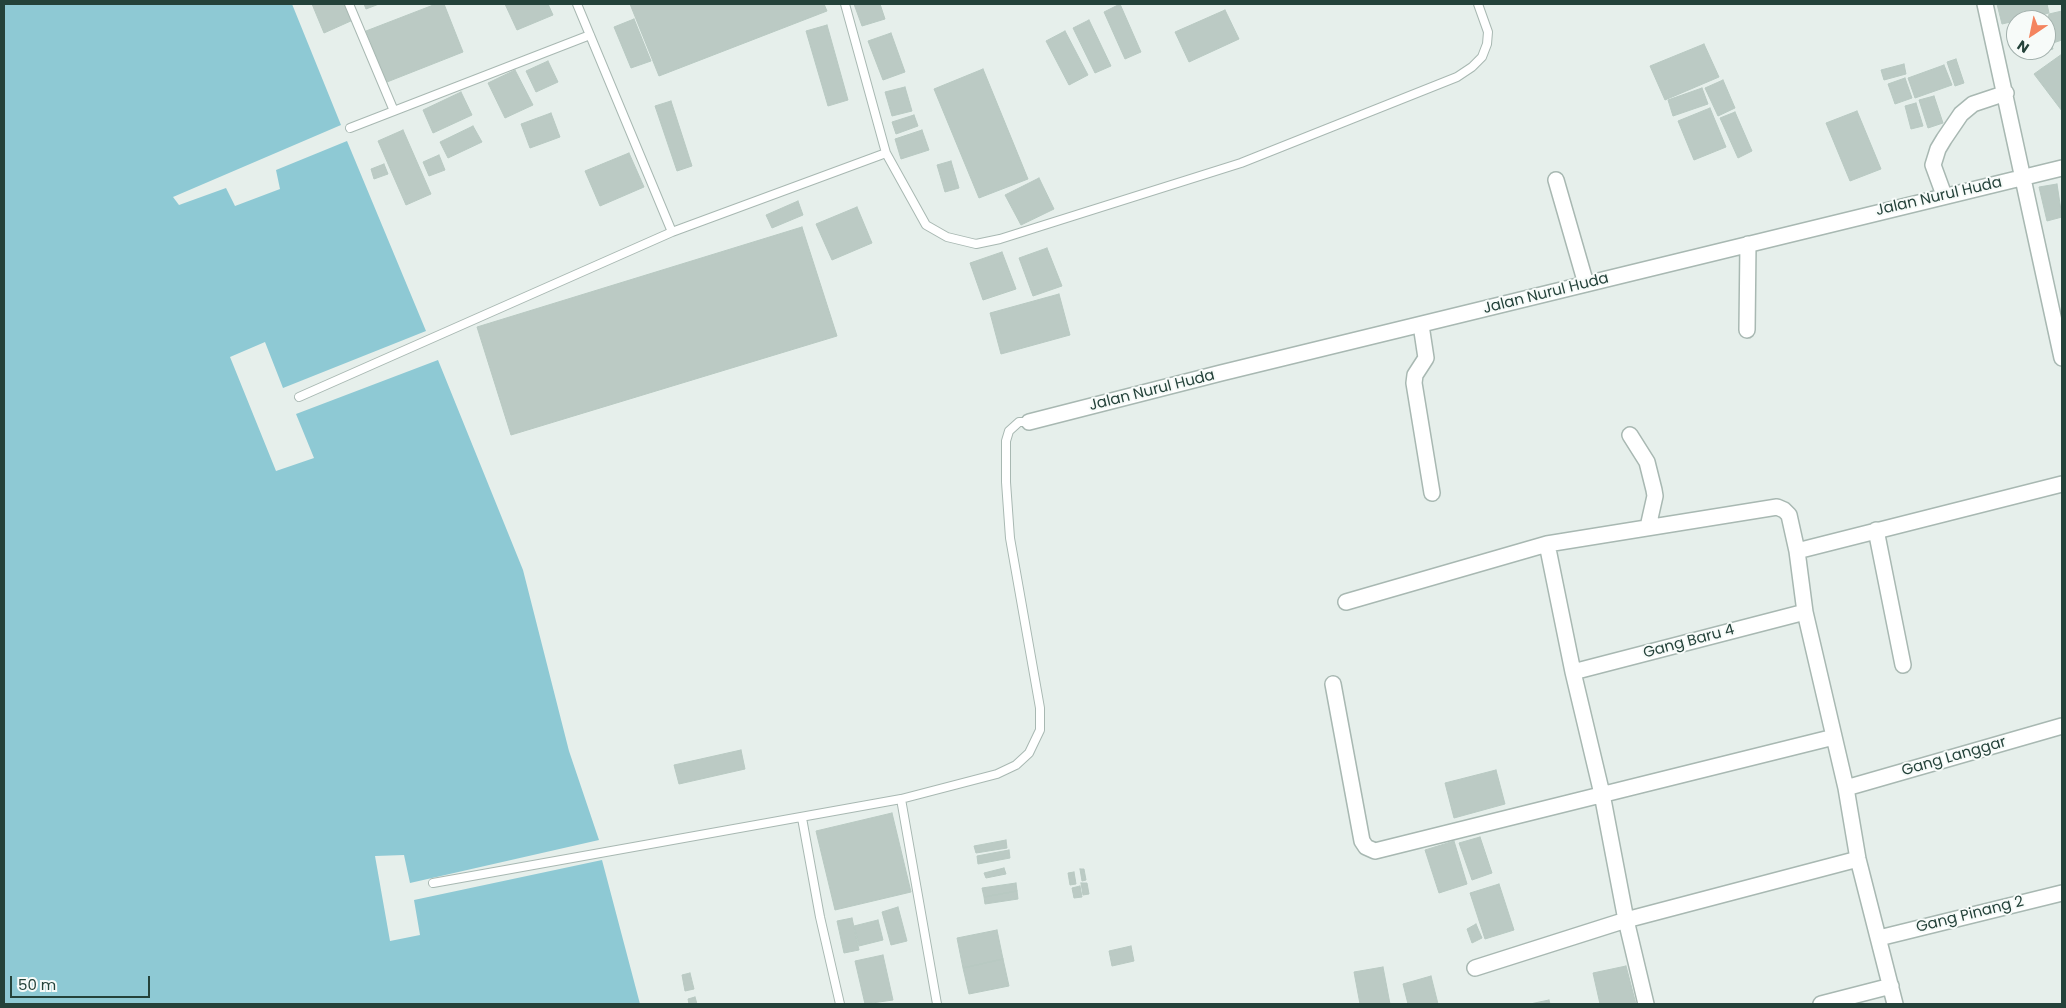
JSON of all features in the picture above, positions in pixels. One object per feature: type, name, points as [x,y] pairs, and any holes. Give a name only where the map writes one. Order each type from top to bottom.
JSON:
[{"type":"street","points":[[1985,4],[2006,93],[2062,358]]},
{"type":"street","points":[[1944,195],[1933,165],[1938,149],[1944,139],[1961,114],[1973,104],[2006,93]]},
{"type":"street","name":"Jalan Nurul Huda","points":[[1029,422],[1944,195],[2026,191],[2062,168]]},
{"type":"street","points":[[1556,180],[1586,284]]},
{"type":"street","points":[[1747,330],[1748,244]]},
{"type":"street","points":[[1421,325],[1426,358],[1415,375],[1414,383],[1432,494]]},
{"type":"street","points":[[1630,435],[1647,462],[1654,490],[1655,496],[1648,528]]},
{"type":"street","points":[[1797,551],[2062,484]]},
{"type":"street","points":[[1346,602],[1547,544],[1777,507],[1784,510],[1788,515],[1797,551],[1805,612],[1846,788],[1858,858],[1896,1004]]},
{"type":"street","points":[[1876,530],[1903,665]]},
{"type":"street","points":[[1547,544],[1573,672],[1602,794],[1626,920],[1646,1004]]},
{"type":"street","name":"Gang Baru 4","points":[[1573,672],[1805,612]]},
{"type":"street","points":[[1333,684],[1362,841],[1366,847],[1375,852],[1834,737]]},
{"type":"street","name":"Gang Langgar","points":[[1846,788],[2062,726]]},
{"type":"street","points":[[1475,968],[1626,920],[1858,858]]},
{"type":"street","name":"Gang Pinang 2","points":[[1879,938],[2062,893]]},
{"type":"street","points":[[1821,1004],[1891,986]]},
{"type":"lane","points":[[349,4],[394,112]]},
{"type":"lane","points":[[577,4],[672,232]]},
{"type":"lane","points":[[846,4],[886,154],[926,225],[947,237],[976,244],[1000,239],[1241,164],[1457,77],[1472,67],[1482,57],[1487,44],[1488,32],[1478,4]]},
{"type":"lane","points":[[350,128],[590,35]]},
{"type":"lane","points":[[299,397],[672,232],[886,154]]},
{"type":"lane","points":[[433,883],[901,799],[997,774],[1016,765],[1029,754],[1040,730],[1040,708],[1010,538],[1006,482],[1006,441],[1009,431],[1019,422],[1029,422]]},
{"type":"lane","points":[[901,799],[937,1004]]},
{"type":"lane","points":[[802,818],[820,917],[840,1004]]},
{"type":"water","points":[[4,4],[292,4],[341,125],[173,197],[179,205],[226,188],[235,206],[280,189],[276,170],[347,141],[426,331],[283,388],[265,342],[230,357],[276,471],[314,458],[296,414],[438,360],[523,570],[569,751],[599,840],[410,883],[404,855],[375,856],[390,941],[420,935],[414,900],[602,860],[640,1004],[4,1004]]},
{"type":"building","points":[[312,4],[346,4],[353,20],[324,33]]},
{"type":"building","points":[[364,4],[379,4],[366,9]]},
{"type":"building","points":[[436,4],[444,4],[463,52],[387,82],[366,31]]},
{"type":"building","points":[[505,4],[548,4],[553,15],[517,30]]},
{"type":"building","points":[[630,4],[824,4],[827,11],[659,76]]},
{"type":"building","points":[[854,4],[880,4],[885,19],[862,26]]},
{"type":"building","points":[[1120,4],[1141,52],[1125,59],[1104,12]]},
{"type":"building","points":[[1997,4],[2047,4],[2048,10],[2006,10],[2006,23],[2002,24]]},
{"type":"building","points":[[1225,10],[1239,39],[1189,62],[1175,32]]},
{"type":"building","points":[[2062,11],[2062,40],[2056,42],[2056,12]]},
{"type":"building","points":[[634,19],[651,61],[631,68],[614,27]]},
{"type":"building","points":[[1089,20],[1111,66],[1095,73],[1073,28]]},
{"type":"building","points":[[827,25],[848,100],[828,106],[806,31]]},
{"type":"building","points":[[1065,31],[1088,75],[1069,85],[1046,41]]},
{"type":"building","points":[[891,33],[905,72],[883,80],[868,41]]},
{"type":"building","points":[[1704,44],[1719,77],[1665,100],[1650,66]]},
{"type":"building","points":[[2062,54],[2062,111],[2034,74]]},
{"type":"building","points":[[1956,59],[1964,83],[1955,86],[1947,62]]},
{"type":"building","points":[[548,61],[558,82],[536,92],[526,71]]},
{"type":"building","points":[[1904,64],[1906,74],[1884,80],[1881,70]]},
{"type":"building","points":[[1944,65],[1952,85],[1915,98],[1908,78]]},
{"type":"building","points":[[983,69],[1028,179],[979,198],[934,89]]},
{"type":"building","points":[[515,70],[533,105],[505,118],[488,83]]},
{"type":"building","points":[[1905,78],[1912,98],[1895,104],[1888,84]]},
{"type":"building","points":[[1723,80],[1735,108],[1718,116],[1705,88]]},
{"type":"building","points":[[905,87],[912,111],[892,116],[885,92]]},
{"type":"building","points":[[1702,88],[1708,104],[1673,116],[1668,100]]},
{"type":"building","points":[[461,92],[472,115],[433,133],[423,110]]},
{"type":"building","points":[[1934,96],[1943,123],[1928,128],[1919,100]]},
{"type":"building","points":[[671,101],[692,166],[677,171],[655,106]]},
{"type":"building","points":[[1916,103],[1923,126],[1911,129],[1905,106]]},
{"type":"building","points":[[1710,108],[1726,147],[1694,160],[1678,121]]},
{"type":"building","points":[[1857,111],[1881,169],[1850,181],[1826,123]]},
{"type":"building","points":[[1735,112],[1752,151],[1738,158],[1720,118]]},
{"type":"building","points":[[551,113],[560,137],[530,148],[521,124]]},
{"type":"building","points":[[914,115],[918,126],[896,134],[892,122]]},
{"type":"building","points":[[473,126],[482,142],[448,158],[440,142]]},
{"type":"building","points":[[403,130],[431,194],[406,205],[378,141]]},
{"type":"building","points":[[922,130],[929,150],[901,159],[895,139]]},
{"type":"building","points":[[629,153],[644,187],[600,206],[585,171]]},
{"type":"building","points":[[439,155],[445,170],[429,176],[423,162]]},
{"type":"building","points":[[951,161],[959,188],[945,192],[937,165]]},
{"type":"building","points":[[384,164],[388,174],[374,179],[371,169]]},
{"type":"building","points":[[1039,178],[1054,209],[1021,225],[1005,195]]},
{"type":"building","points":[[2057,184],[2062,217],[2047,221],[2039,187]]},
{"type":"building","points":[[798,201],[803,215],[772,228],[766,215]]},
{"type":"building","points":[[857,207],[872,243],[832,260],[816,224]]},
{"type":"building","points":[[802,227],[837,336],[511,435],[477,327]]},
{"type":"building","points":[[1047,248],[1062,286],[1033,296],[1019,258]]},
{"type":"building","points":[[1002,252],[1016,289],[983,300],[970,263]]},
{"type":"building","points":[[1059,294],[1070,335],[1001,354],[990,313]]},
{"type":"building","points":[[741,750],[745,769],[679,784],[674,765]]},
{"type":"building","points":[[1496,770],[1505,804],[1454,818],[1445,783]]},
{"type":"building","points":[[892,813],[911,892],[835,910],[816,831]]},
{"type":"building","points":[[1480,837],[1492,873],[1472,880],[1459,843]]},
{"type":"building","points":[[1006,840],[1007,848],[976,853],[974,846]]},
{"type":"building","points":[[1454,841],[1467,884],[1439,893],[1425,850]]},
{"type":"building","points":[[1009,850],[1010,858],[978,864],[977,856]]},
{"type":"building","points":[[1004,868],[1006,874],[986,878],[984,873]]},
{"type":"building","points":[[1080,869],[1084,869],[1086,880],[1082,881]]},
{"type":"building","points":[[1074,872],[1076,884],[1070,885],[1068,873]]},
{"type":"building","points":[[1016,883],[1017,891],[984,897],[982,888]]},
{"type":"building","points":[[1081,883],[1087,883],[1089,894],[1083,895]]},
{"type":"building","points":[[1499,884],[1514,930],[1485,939],[1470,893]]},
{"type":"building","points":[[1080,886],[1082,897],[1074,898],[1072,888]]},
{"type":"building","points":[[1017,891],[1018,899],[985,904],[984,897]]},
{"type":"building","points":[[898,907],[907,941],[891,945],[882,912]]},
{"type":"building","points":[[852,918],[859,950],[844,953],[837,921]]},
{"type":"building","points":[[878,920],[883,940],[859,946],[854,926]]},
{"type":"building","points":[[1476,924],[1482,938],[1472,943],[1467,929]]},
{"type":"building","points":[[997,930],[1003,959],[963,968],[957,938]]},
{"type":"building","points":[[1131,946],[1134,961],[1112,966],[1109,951]]},
{"type":"building","points":[[883,955],[893,1000],[865,1004],[855,961]]},
{"type":"building","points":[[1003,959],[1009,986],[969,994],[963,968]]},
{"type":"building","points":[[1626,966],[1636,1004],[1600,1004],[1593,973]]},
{"type":"building","points":[[1383,967],[1390,1004],[1360,1004],[1354,972]]},
{"type":"building","points":[[690,973],[694,989],[685,991],[682,975]]},
{"type":"building","points":[[1431,976],[1438,1004],[1408,1004],[1403,984]]},
{"type":"building","points":[[695,997],[697,1004],[689,1004],[688,999]]},
{"type":"building","points":[[1549,1000],[1550,1004],[1530,1004]]}]
